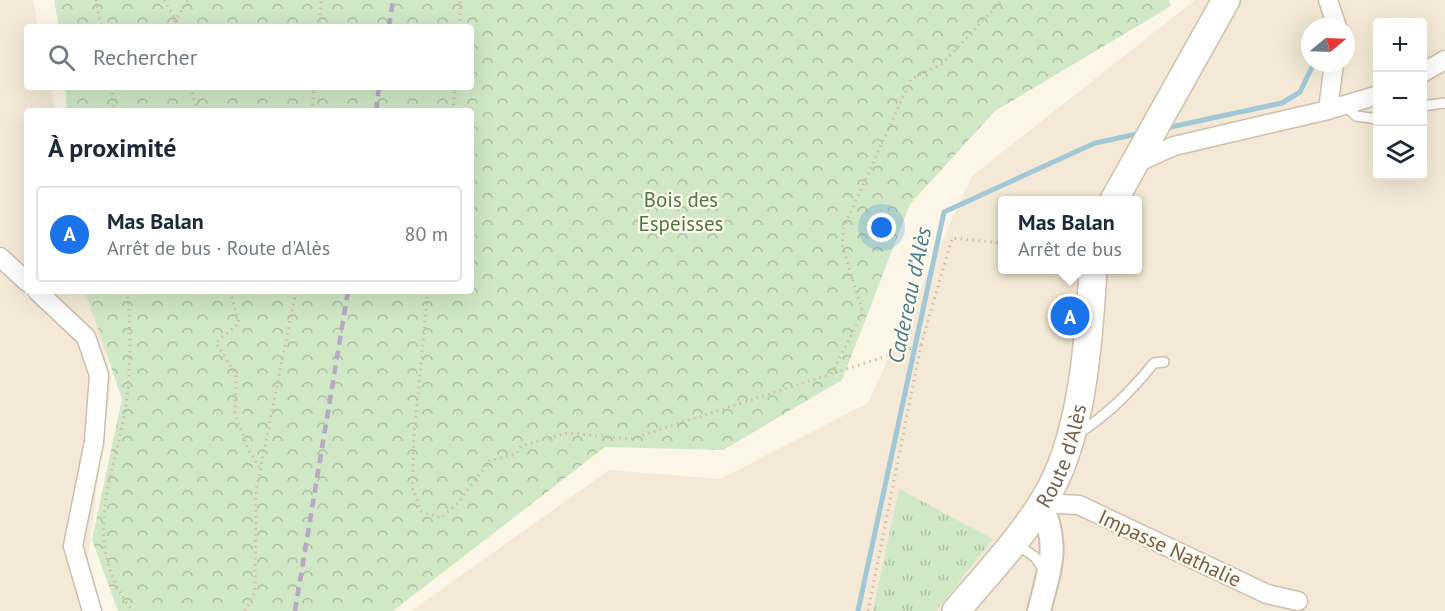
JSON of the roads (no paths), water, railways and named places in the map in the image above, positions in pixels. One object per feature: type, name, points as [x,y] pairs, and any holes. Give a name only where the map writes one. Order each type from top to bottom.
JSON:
[{"type":"main road","points":[[1117,196],[1226,0]]},
{"type":"main road","name":"Route d'Alès","points":[[956,611],[1004,552],[1052,487],[1070,438],[1089,343],[1093,274]]},
{"type":"street","points":[[1330,1],[1335,18]]},
{"type":"street","points":[[1424,72],[1445,60]]},
{"type":"street","points":[[1335,72],[1337,108]]},
{"type":"street","points":[[1140,154],[1337,108],[1373,96]]},
{"type":"street","points":[[0,257],[24,279]]},
{"type":"street","points":[[40,294],[86,337],[99,375],[94,442],[73,546],[92,611]]},
{"type":"street","points":[[1039,611],[1053,553],[1051,527],[1041,503]]},
{"type":"street","name":"Impasse Nathalie","points":[[1041,503],[1079,505],[1267,594],[1298,601]]},
{"type":"lane","points":[[1427,105],[1445,103]]},
{"type":"lane","points":[[1337,108],[1356,116],[1373,118]]},
{"type":"lane","points":[[1070,438],[1096,423],[1129,394],[1154,363],[1164,362]]},
{"type":"lane","points":[[1004,552],[1022,548],[1035,557],[1047,576]]},
{"type":"waterway","name":"Cadereau d'Alès","points":[[1166,128],[1282,103],[1300,92],[1310,72]]},
{"type":"waterway","name":"Cadereau d'Alès","points":[[858,611],[944,212],[1095,143],[1142,133]]},
{"type":"railway","points":[[389,24],[393,0]]},
{"type":"railway","points":[[376,108],[379,90]]},
{"type":"railway","points":[[295,611],[348,294]]},
{"type":"place","name":"Mas Balan","points":[[1070,316]]},
{"type":"park label","name":"Bois des Espeisses","points":[[681,211]]}]
